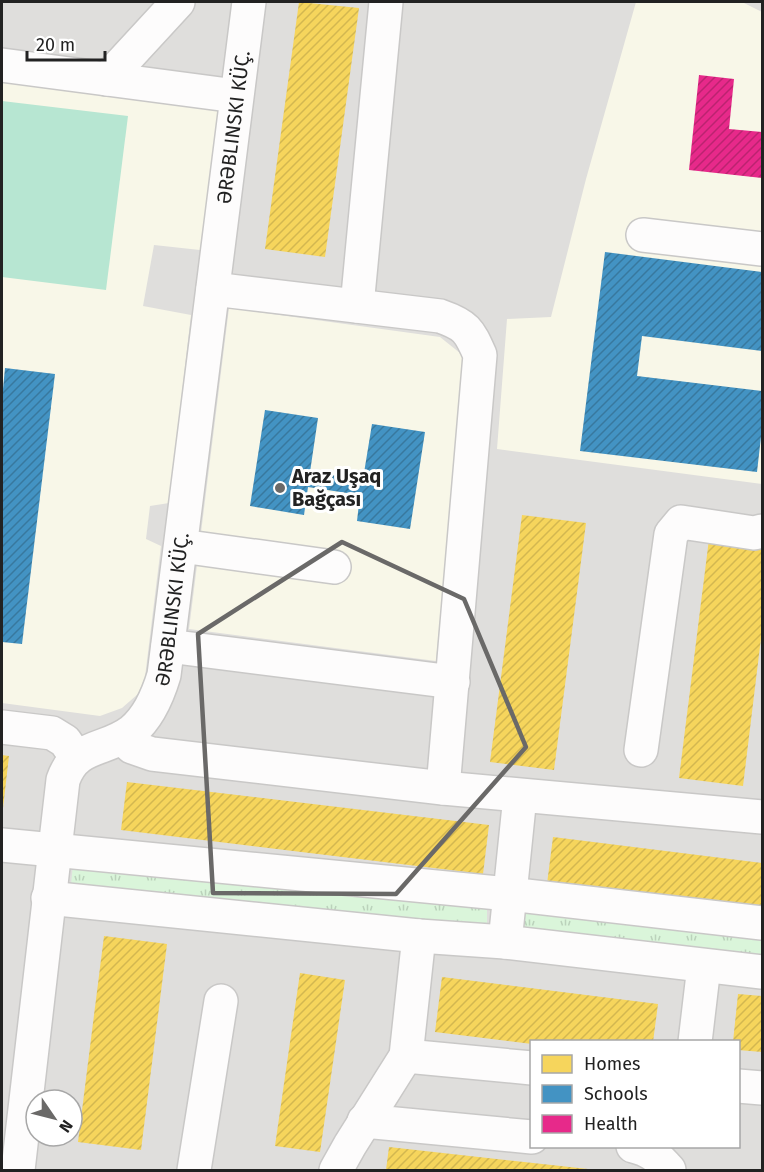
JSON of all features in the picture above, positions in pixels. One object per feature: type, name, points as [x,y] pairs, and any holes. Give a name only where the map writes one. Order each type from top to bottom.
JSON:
[{"type":"street","points":[[107,79],[178,2]]},
{"type":"street","name":"ƏRƏBLINSKI KÜÇ.","points":[[76,757],[122,738],[140,723],[158,694],[164,675],[249,2]]},
{"type":"street","points":[[357,306],[386,2]]},
{"type":"street","points":[[2,65],[236,96]]},
{"type":"street","points":[[643,235],[762,249]]},
{"type":"street","points":[[213,289],[440,316],[460,323],[472,337],[480,355],[443,788]]},
{"type":"street","points":[[641,750],[671,534],[681,522],[754,533],[762,531]]},
{"type":"street","points":[[181,546],[334,567]]},
{"type":"street","points":[[168,646],[453,682]]},
{"type":"street","points":[[2,727],[52,733],[65,741],[76,757],[67,768],[63,780],[18,1170]]},
{"type":"street","points":[[122,738],[132,747],[152,754],[520,796],[762,817]]},
{"type":"street","points":[[505,942],[520,796]]},
{"type":"street","points":[[2,845],[509,894],[762,924]]},
{"type":"street","points":[[48,898],[419,936],[505,942],[762,972]]},
{"type":"street","points":[[336,1170],[406,1056],[419,936]]},
{"type":"street","points":[[695,1040],[704,966]]},
{"type":"street","points":[[194,1170],[221,1001]]},
{"type":"street","points":[[406,1056],[530,1068]]},
{"type":"street","points":[[740,1086],[762,1088]]},
{"type":"street","points":[[364,1121],[530,1137]]},
{"type":"street","points":[[642,1148],[659,1158],[669,1170]]},
{"type":"street","points":[[681,1170],[684,1148]]},
{"type":"highlighted area","points":[[342,542],[464,599],[526,747],[396,894],[213,893],[198,634]]},
{"type":"shaded area","points":[[2,2],[762,2],[762,1170],[2,1170]]},
{"type":"shaded area","points":[[636,2],[742,2],[762,12],[762,484],[497,449],[507,319],[551,317],[586,179]]},
{"type":"shaded area","points":[[2,80],[219,108],[200,250],[154,245],[143,306],[191,315],[169,503],[150,506],[146,539],[161,546],[145,677],[138,694],[122,708],[100,716],[2,703]]},
{"type":"shaded area","points":[[229,308],[440,337],[465,357],[436,661],[189,629]]},
{"type":"green space","points":[[2,101],[128,116],[106,290],[2,277]]},
{"type":"green space","points":[[73,865],[487,904],[487,926],[71,884]]},
{"type":"green space","points":[[521,908],[762,935],[762,960],[517,930]]},
{"type":"building: Homes","points":[[299,2],[359,8],[325,257],[265,249]]},
{"type":"building: Homes","points":[[522,515],[586,523],[554,770],[490,762]]},
{"type":"building: Homes","points":[[710,531],[762,537],[762,630],[743,786],[679,778]]},
{"type":"building: Homes","points":[[2,755],[9,756],[3,808],[2,808]]},
{"type":"building: Homes","points":[[127,782],[489,825],[483,874],[121,830]]},
{"type":"building: Homes","points":[[553,837],[762,863],[762,911],[547,884]]},
{"type":"building: Homes","points":[[104,936],[167,944],[141,1150],[84,1143],[84,1094]]},
{"type":"building: Homes","points":[[300,973],[345,980],[320,1152],[275,1146]]},
{"type":"building: Homes","points":[[442,977],[658,1004],[653,1040],[530,1040],[530,1044],[435,1032]]},
{"type":"building: Homes","points":[[738,994],[762,996],[762,1052],[740,1050],[740,1040],[733,1040]]},
{"type":"building: Homes","points":[[389,1147],[588,1169],[588,1170],[386,1170]]},
{"type":"building: Schools","points":[[605,252],[762,272],[762,351],[642,336],[637,376],[762,391],[762,428],[757,472],[580,451]]},
{"type":"building: Schools","points":[[5,368],[55,374],[22,644],[2,642],[2,399]]},
{"type":"building: Schools","points":[[265,410],[318,418],[310,472],[363,479],[372,424],[425,432],[410,529],[357,521],[360,495],[308,487],[304,515],[250,506]]},
{"type":"building: Health","points":[[699,75],[734,79],[729,129],[762,132],[762,178],[689,170]]},
{"type":"place","name":"Araz Uşaq Bağçası","points":[[280,488]]}]
